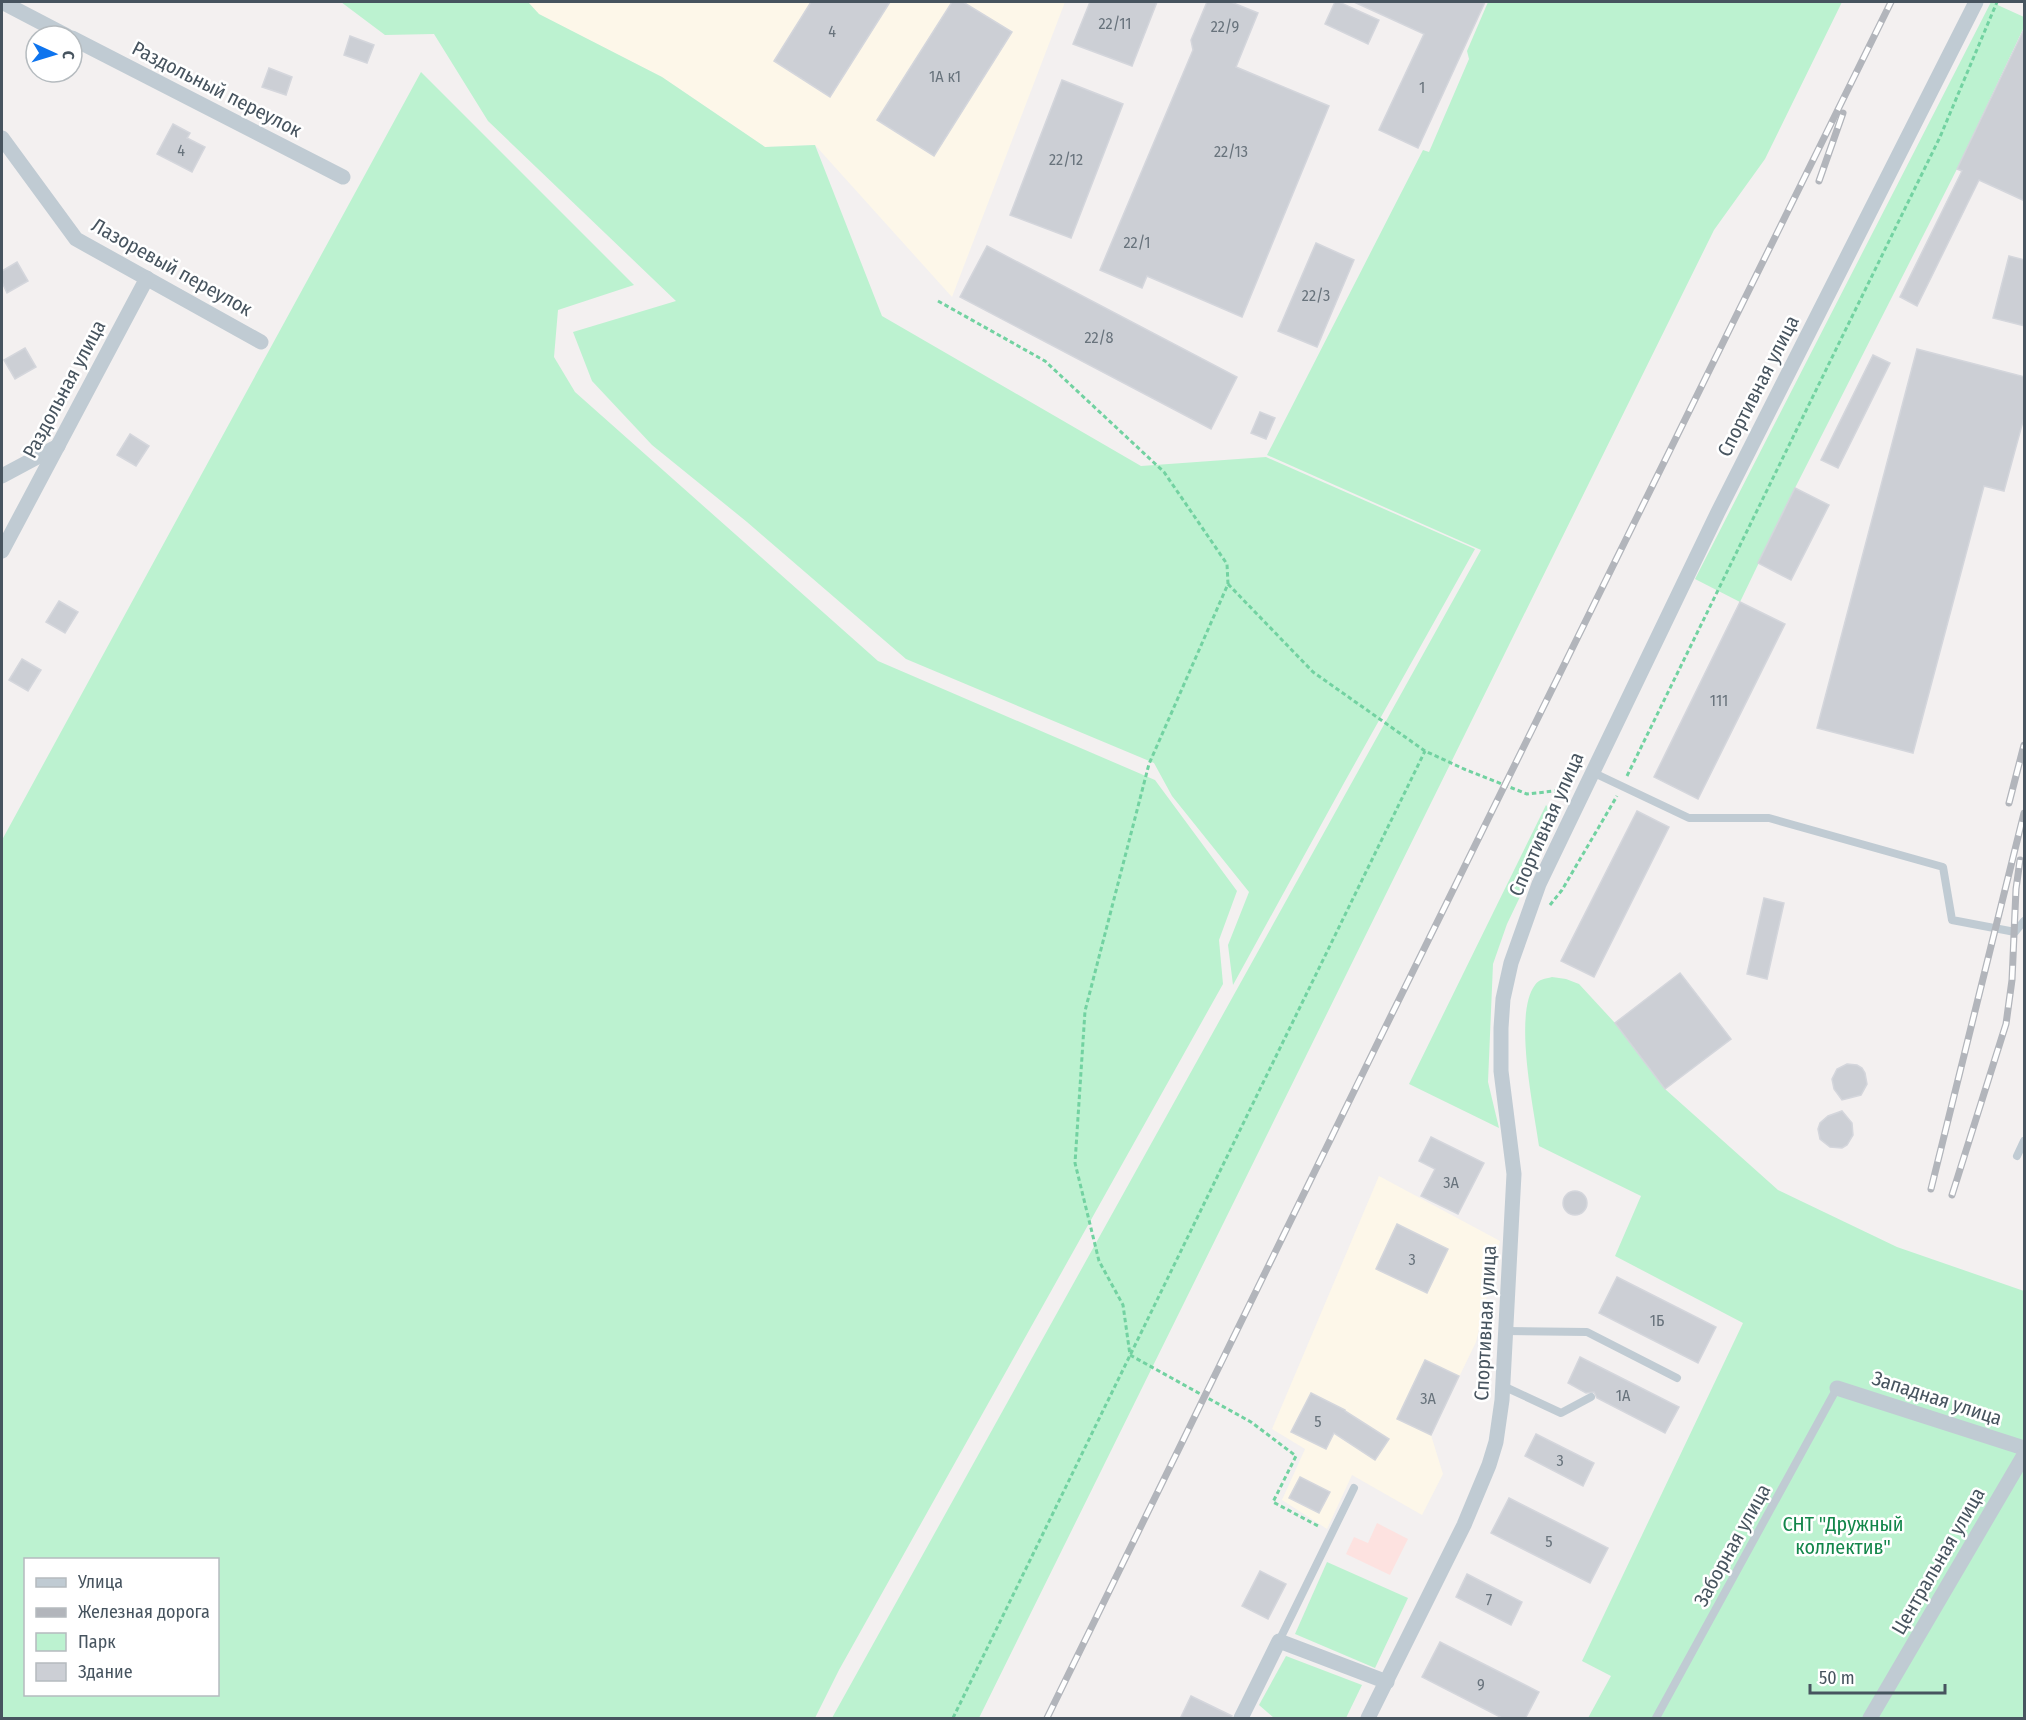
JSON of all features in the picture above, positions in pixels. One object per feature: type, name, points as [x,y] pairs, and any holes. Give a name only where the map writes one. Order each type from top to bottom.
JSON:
[{"type":"street","points":[[2,2],[44,24]]},
{"type":"street","name":"Спортивная улица","points":[[1368,1719],[1464,1525],[1483,1481],[1496,1442],[1503,1386],[1514,1174],[1501,1071],[1503,999],[1511,963],[1539,884],[1592,772],[1718,512],[1976,2]]},
{"type":"street","name":"Раздольный переулок","points":[[84,44],[343,177]]},
{"type":"street","name":"Лазоревый переулок","points":[[2,139],[76,239],[261,342]]},
{"type":"street","name":"Раздольная улица","points":[[2,551],[147,278]]},
{"type":"street","points":[[2,476],[58,446]]},
{"type":"street","name":"Западная улица","points":[[1837,1388],[2025,1448]]},
{"type":"street","name":"Центральная улица","points":[[1870,1719],[2025,1455]]},
{"type":"street","points":[[1241,1719],[1279,1641],[1387,1682]]},
{"type":"lane","points":[[1592,772],[1689,818],[1769,818],[1943,867],[1952,920],[2015,932],[2025,921]]},
{"type":"lane","points":[[2017,1156],[2025,1141]]},
{"type":"lane","points":[[1506,1330],[1587,1332],[1677,1378]]},
{"type":"lane","points":[[1503,1386],[1561,1413],[1591,1397]]},
{"type":"lane","name":"Заборная улица","points":[[1656,1719],[1837,1388]]},
{"type":"lane","points":[[1279,1641],[1354,1488]]},
{"type":"path","points":[[1549,907],[1562,890],[1622,786],[1940,137],[1997,2]]},
{"type":"path","points":[[938,301],[1045,361],[1164,472],[1227,564],[1228,584],[1149,764],[1085,1011],[1075,1164],[1099,1261],[1123,1305],[1130,1355]]},
{"type":"path","points":[[1228,584],[1313,672],[1425,751],[1464,770],[1527,794],[1563,790]]},
{"type":"path","points":[[953,1719],[1425,751]]},
{"type":"path","points":[[1130,1355],[1251,1422],[1296,1456],[1273,1502],[1331,1533]]},
{"type":"shaded area","points":[[528,2],[1065,2],[952,297],[815,145],[765,147],[662,77],[538,14]]},
{"type":"shaded area","points":[[1379,1176],[1500,1241],[1476,1342],[1431,1435],[1443,1474],[1422,1515],[1352,1475],[1327,1529],[1282,1500],[1305,1449],[1272,1429]]},
{"type":"shaded area","points":[[1377,1523],[1408,1539],[1390,1575],[1346,1554],[1354,1537],[1368,1543]]},
{"type":"green space","points":[[341,2],[528,2],[539,14],[662,77],[765,147],[815,145],[882,316],[1141,466],[1266,457],[1475,549],[1233,985],[1228,945],[1249,892],[1172,796],[1154,763],[906,659],[747,522],[652,445],[592,381],[573,332],[676,301],[488,121],[434,34],[385,35]]},
{"type":"green space","points":[[1488,2],[1842,2],[1765,159],[1714,230],[979,1718],[832,1718],[1481,550],[1267,455],[1423,150],[1429,152],[1469,59],[1467,51]]},
{"type":"green space","points":[[1991,2],[2024,17],[2024,27],[1957,169],[1795,488],[1740,602],[1695,579]]},
{"type":"green space","points":[[421,72],[634,285],[558,310],[554,357],[575,392],[878,661],[1155,780],[1237,891],[1219,940],[1223,984],[839,1670],[815,1718],[2,1718],[2,840]]},
{"type":"green space","points":[[1546,805],[1554,814],[1529,878],[1507,924],[1493,964],[1488,1082],[1499,1128],[1409,1084]]},
{"type":"green space","name":"СНТ \"Дружный коллектив\"","points":[[1552,977],[1579,984],[1615,1023],[1665,1089],[1778,1190],[1897,1247],[2024,1291],[2024,1718],[1588,1718],[1611,1676],[1582,1661],[1743,1323],[1615,1256],[1641,1196],[1539,1146],[1527,1062],[1526,1017],[1529,999],[1535,985],[1540,980]]},
{"type":"green space","points":[[1327,1562],[1408,1598],[1375,1668],[1295,1634]]},
{"type":"green space","points":[[1286,1656],[1362,1685],[1346,1718],[1274,1718],[1259,1705]]},
{"type":"building","points":[[811,2],[890,2],[830,97],[774,61]]},
{"type":"building","points":[[952,2],[963,2],[1012,32],[934,156],[877,120]]},
{"type":"building","points":[[1090,2],[1157,2],[1132,66],[1073,44]]},
{"type":"building","points":[[1207,2],[1231,2],[1258,13],[1236,67],[1329,106],[1242,317],[1147,276],[1142,288],[1100,270],[1193,50],[1191,40]]},
{"type":"building","points":[[1335,2],[1379,20],[1368,44],[1325,24]]},
{"type":"building","points":[[1354,2],[1485,2],[1418,148],[1379,130],[1424,34]]},
{"type":"building","points":[[2025,27],[2025,201],[1979,180],[1917,306],[1900,297],[1962,171],[1957,169]]},
{"type":"building","points":[[350,36],[374,45],[367,63],[344,55]]},
{"type":"building","points":[[269,68],[292,77],[286,95],[262,87]]},
{"type":"building","points":[[1062,80],[1123,104],[1071,238],[1010,215]]},
{"type":"building","points":[[173,124],[190,133],[187,138],[205,147],[192,172],[157,154]]},
{"type":"building","points":[[1316,243],[1354,260],[1317,347],[1278,331]]},
{"type":"building","points":[[987,246],[1237,377],[1211,429],[960,297]]},
{"type":"building","points":[[2009,256],[2025,260],[2025,326],[1993,318]]},
{"type":"building","points":[[17,262],[28,281],[7,293],[2,282],[2,271]]},
{"type":"building","points":[[25,348],[36,367],[15,379],[4,360]]},
{"type":"building","points":[[1917,349],[2025,377],[2025,414],[2004,491],[1984,486],[1913,753],[1817,728]]},
{"type":"building","points":[[1873,355],[1890,363],[1838,468],[1821,460]]},
{"type":"building","points":[[1260,412],[1275,418],[1266,439],[1251,433]]},
{"type":"building","points":[[130,434],[149,446],[136,466],[117,455]]},
{"type":"building","points":[[1795,488],[1829,505],[1791,580],[1758,563]]},
{"type":"building","points":[[59,601],[78,612],[65,633],[46,622]]},
{"type":"building","points":[[1740,602],[1785,624],[1698,799],[1654,777]]},
{"type":"building","points":[[22,659],[41,670],[28,691],[9,680]]},
{"type":"building","points":[[1637,811],[1669,827],[1594,977],[1561,961]]},
{"type":"building","points":[[1764,898],[1784,903],[1767,979],[1747,974]]},
{"type":"building","points":[[1680,973],[1731,1039],[1665,1089],[1615,1023]]},
{"type":"building","points":[[1847,1064],[1862,1068],[1867,1084],[1861,1095],[1842,1100],[1834,1089],[1832,1079],[1837,1069]]},
{"type":"building","points":[[1842,1111],[1852,1123],[1853,1135],[1847,1145],[1842,1148],[1830,1147],[1820,1139],[1818,1129],[1820,1123],[1828,1116]]},
{"type":"building","points":[[1431,1137],[1484,1163],[1458,1214],[1421,1196],[1435,1169],[1419,1161]]},
{"type":"building","points":[[1575,1191],[1580,1192],[1586,1198],[1586,1208],[1580,1214],[1575,1215],[1570,1214],[1564,1208],[1563,1203],[1564,1198],[1570,1192]]},
{"type":"building","points":[[1397,1224],[1448,1249],[1427,1293],[1376,1269]]},
{"type":"building","points":[[1617,1277],[1716,1327],[1698,1363],[1599,1313]]},
{"type":"building","points":[[1580,1357],[1679,1407],[1665,1433],[1597,1398],[1594,1392],[1586,1393],[1568,1383]]},
{"type":"building","points":[[1425,1360],[1459,1376],[1431,1435],[1397,1419]]},
{"type":"building","points":[[1311,1393],[1345,1410],[1389,1439],[1375,1460],[1334,1433],[1326,1449],[1291,1432]]},
{"type":"building","points":[[1536,1434],[1594,1463],[1583,1486],[1525,1456]]},
{"type":"building","points":[[1300,1477],[1330,1492],[1319,1513],[1289,1498]]},
{"type":"building","points":[[1509,1498],[1608,1548],[1590,1583],[1491,1533]]},
{"type":"building","points":[[1260,1571],[1286,1584],[1268,1619],[1242,1606]]},
{"type":"building","points":[[1467,1574],[1522,1602],[1511,1625],[1456,1597]]},
{"type":"building","points":[[1440,1642],[1539,1692],[1525,1719],[1504,1719],[1422,1677]]},
{"type":"building","points":[[1191,1696],[1232,1716],[1231,1719],[1180,1719]]},
{"type":"railway","points":[[1047,1718],[1891,2]]},
{"type":"railway","points":[[1819,181],[1843,113]]},
{"type":"railway","points":[[2009,803],[2024,745]]},
{"type":"railway","points":[[1931,1189],[2024,813]]},
{"type":"railway","points":[[1952,1195],[2006,1024],[2012,980],[2016,889],[2020,860]]}]
